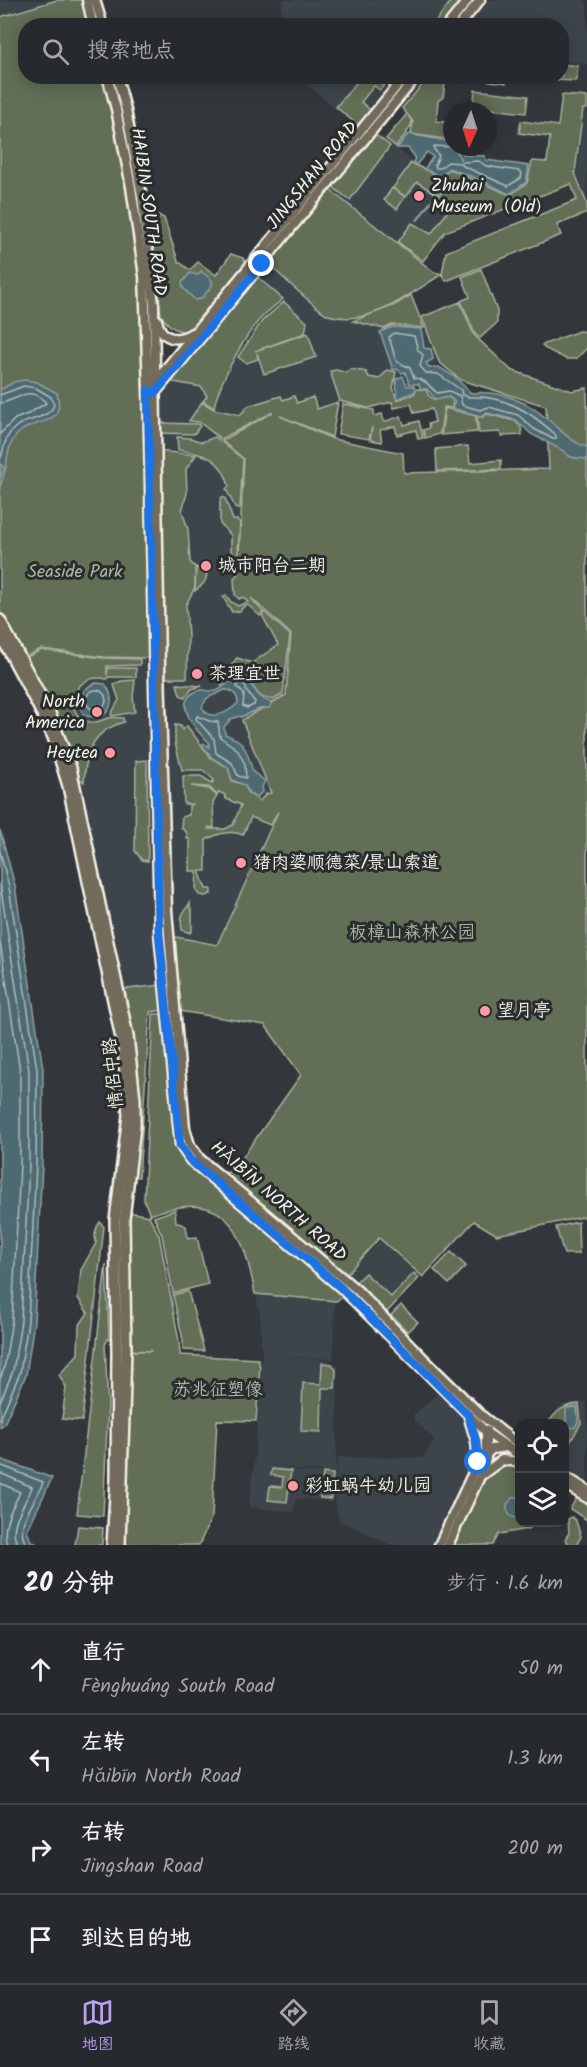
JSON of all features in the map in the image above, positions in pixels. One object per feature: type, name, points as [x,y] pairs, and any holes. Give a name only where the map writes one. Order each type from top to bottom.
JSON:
[{"type":"highway","name":"情侶中路","points":[[0,620],[50,713],[71,768],[128,1036],[135,1099],[135,1126],[124,1219],[126,1350],[120,1545]]},
{"type":"highway","name":"情侶中路","points":[[0,635],[44,716],[61,762],[123,1048],[128,1114],[115,1220],[116,1479],[112,1545]]},
{"type":"main road","points":[[87,0],[91,18]]},
{"type":"main road","points":[[95,0],[101,18]]},
{"type":"main road","points":[[453,18],[468,0]]},
{"type":"main road","points":[[465,18],[480,0]]},
{"type":"main road","name":"HAIBIN SOUTH ROAD","points":[[109,84],[131,187],[144,276],[152,392]]},
{"type":"main road","name":"HAIBIN SOUTH ROAD","points":[[119,84],[142,196],[154,305],[154,382]]},
{"type":"main road","name":"JINGSHAN ROAD","points":[[152,392],[154,382],[398,84]]},
{"type":"main road","name":"JINGSHAN ROAD","points":[[152,392],[410,84]]},
{"type":"main road","points":[[154,305],[159,327],[164,334],[175,340],[183,339],[197,330]]},
{"type":"main road","name":"HǍIBĪN NORTH ROAD","points":[[152,392],[167,910],[184,1128],[190,1145],[200,1159],[357,1290],[481,1415],[515,1445]]},
{"type":"main road","name":"HǍIBĪN NORTH ROAD","points":[[152,392],[159,933],[180,1145],[190,1160],[350,1296],[468,1415],[487,1433],[515,1453]]},
{"type":"main road","points":[[468,1415],[476,1441],[478,1462]]},
{"type":"main road","points":[[447,1545],[480,1476],[486,1453],[487,1433],[481,1415]]},
{"type":"main road","points":[[439,1545],[478,1462],[486,1453],[504,1446],[515,1447]]},
{"type":"main road","points":[[480,1476],[502,1460],[515,1462]]},
{"type":"main road","points":[[569,1479],[587,1490]]},
{"type":"main road","points":[[569,1487],[587,1498]]},
{"type":"shaded area","points":[[0,0],[57,0],[0,17]]},
{"type":"shaded area","points":[[283,0],[468,0],[453,18],[280,18]]},
{"type":"shaded area","points":[[480,0],[584,0],[587,4],[587,64],[569,62],[569,18],[465,18]]},
{"type":"shaded area","points":[[306,84],[399,84],[361,130]]},
{"type":"shaded area","points":[[584,111],[587,111],[587,200],[577,173]]},
{"type":"shaded area","points":[[372,130],[465,200],[420,262],[326,187]]},
{"type":"shaded area","points":[[265,261],[327,315],[355,319],[391,305],[422,317],[439,362],[341,396],[333,439],[273,413],[222,441],[244,459],[237,586],[291,634],[286,695],[242,720],[279,810],[217,945],[169,936],[155,393]]},
{"type":"shaded area","points":[[41,649],[104,657],[152,658],[162,985],[119,990],[81,811],[21,659]]},
{"type":"shaded area","points":[[380,1240],[421,1277],[387,1314],[346,1276]]},
{"type":"shaded area","points":[[256,1294],[335,1301],[333,1359],[271,1356],[328,1360],[338,1366],[336,1472],[298,1470],[264,1459],[297,1471],[336,1474],[332,1502],[296,1498],[294,1512],[249,1507],[262,1356]]},
{"type":"shaded area","points":[[442,1389],[468,1415],[478,1462],[438,1545],[391,1545],[339,1520],[334,1497],[338,1457],[422,1458],[435,1440],[414,1420],[414,1415]]},
{"type":"shaded area","points":[[587,1402],[587,1484],[569,1473],[569,1419],[550,1419],[557,1409],[566,1404]]},
{"type":"green space","name":"Seaside Park","points":[[57,0],[86,0],[91,18],[18,18],[18,84],[108,84],[143,276],[152,658],[104,657],[41,649],[21,659],[0,620],[0,17]]},
{"type":"green space","points":[[452,0],[460,5],[450,18],[438,18]]},
{"type":"green space","points":[[569,65],[578,66],[576,81],[569,81]]},
{"type":"green space","points":[[355,84],[385,84],[380,90],[374,86],[361,102],[374,113],[361,128],[336,107]]},
{"type":"green space","points":[[423,84],[445,84],[443,97],[438,101],[436,121],[443,122],[443,139],[411,134],[413,122],[408,115],[412,122],[410,128],[396,147],[386,139],[407,114],[402,108]]},
{"type":"green space","points":[[475,90],[528,96],[526,113],[497,110],[497,102],[474,102]]},
{"type":"green space","points":[[562,95],[587,97],[587,109],[583,109],[575,173],[587,204],[587,213],[557,225],[561,235],[446,281],[442,274],[446,252],[577,200],[571,184],[445,232],[423,261],[398,242],[412,223],[431,234],[451,207],[437,196],[444,191],[442,177],[449,169],[510,195],[527,183],[532,161],[547,162],[550,137],[519,133],[521,121],[558,126]]},
{"type":"green space","points":[[373,133],[390,146],[350,200],[335,189],[333,180]]},
{"type":"green space","points":[[411,163],[434,174],[433,184],[437,190],[434,193],[417,182],[406,197],[393,188]]},
{"type":"green space","points":[[326,187],[434,272],[442,274],[388,307],[359,317],[343,318],[323,312],[265,261]]},
{"type":"green space","points":[[392,188],[405,197],[397,209],[384,200]]},
{"type":"green space","points":[[156,214],[164,218],[178,261],[190,270],[198,262],[216,275],[231,254],[243,258],[246,263],[187,332],[172,327],[161,315],[148,215]]},
{"type":"green space","points":[[481,269],[497,311],[497,323],[480,338],[475,334],[461,301],[470,297],[462,277]]},
{"type":"green space","points":[[255,275],[283,299],[262,317],[240,347],[226,374],[214,408],[203,401],[207,396],[201,387],[168,381]]},
{"type":"green space","points":[[411,295],[424,328],[392,325],[384,329],[353,321],[395,305]]},
{"type":"green space","points":[[284,302],[307,322],[305,333],[255,351],[308,333],[316,357],[264,374],[257,353],[258,359],[246,363],[238,357],[262,321]]},
{"type":"green space","name":"板樟山森林公园","points":[[460,302],[474,335],[511,370],[572,391],[587,388],[587,1218],[582,1217],[497,1235],[474,1221],[423,1277],[379,1238],[345,1276],[225,1174],[235,1168],[301,1075],[265,1025],[180,1011],[178,1007],[171,936],[217,945],[278,812],[270,825],[251,817],[243,835],[224,833],[206,840],[206,871],[199,871],[206,889],[211,889],[211,894],[199,895],[196,890],[197,871],[190,871],[190,839],[187,839],[187,833],[181,827],[182,817],[189,815],[189,805],[193,804],[184,804],[183,776],[201,776],[212,783],[214,780],[203,770],[182,770],[175,743],[175,725],[181,726],[182,730],[187,726],[211,758],[228,767],[232,781],[245,785],[248,793],[260,801],[266,794],[271,793],[242,720],[286,695],[291,634],[251,598],[263,612],[260,616],[248,605],[240,611],[232,612],[223,597],[226,595],[238,606],[248,602],[243,597],[239,599],[235,595],[234,578],[238,574],[244,459],[222,441],[273,412],[221,439],[199,422],[189,421],[202,402],[214,409],[240,415],[248,406],[281,396],[283,400],[294,396],[297,403],[313,397],[317,409],[338,402],[332,437],[280,416],[333,439],[403,453],[404,473],[549,469],[546,406],[461,380],[439,362],[422,317]],"holes":[[[191,786],[209,787],[217,795],[219,792],[225,795],[226,799],[241,805],[233,825],[225,829],[208,829],[209,827],[214,828],[213,803],[217,796],[209,789]]]},
{"type":"green space","points":[[579,331],[587,332],[587,348],[576,359],[566,359],[542,345]]},
{"type":"green space","points":[[351,369],[366,372],[369,377],[379,379],[388,370],[396,372],[393,388],[397,400],[414,394],[417,389],[426,390],[435,400],[448,397],[453,400],[452,408],[444,407],[440,434],[425,438],[423,430],[429,428],[428,424],[435,422],[432,409],[414,413],[411,404],[394,408],[392,402],[368,408],[340,401],[330,371],[347,373]]},
{"type":"green space","points":[[343,404],[374,410],[374,416],[382,414],[384,422],[401,416],[404,425],[419,421],[423,438],[418,439],[416,430],[397,435],[395,426],[380,430],[382,442],[370,440],[372,427],[369,439],[338,434]]},
{"type":"green space","points":[[445,408],[476,416],[477,432],[441,435]]},
{"type":"green space","points":[[487,414],[515,421],[521,427],[522,435],[501,436],[500,432],[479,433],[477,417]]},
{"type":"green space","points":[[157,423],[198,424],[200,426],[194,434],[157,433]]},
{"type":"green space","points":[[177,437],[202,442],[215,437],[243,459],[240,508],[236,509],[226,489],[229,486],[226,476],[216,463],[196,453],[178,450]]},
{"type":"green space","points":[[468,446],[470,463],[501,460],[501,469],[437,471],[436,449]]},
{"type":"green space","points":[[157,451],[196,455],[186,469],[187,493],[182,511],[188,529],[190,562],[195,567],[195,587],[186,605],[187,678],[161,678]]},
{"type":"green space","points":[[222,497],[225,498],[233,520],[240,523],[237,566],[233,552],[231,552],[231,535],[220,524]]},
{"type":"green space","points":[[196,567],[207,574],[205,582],[195,591]]},
{"type":"green space","points":[[264,612],[290,635],[283,694],[273,700],[259,695],[243,677],[233,677],[224,688],[219,682],[237,658],[252,663],[278,645],[262,615]]},
{"type":"green space","points":[[41,650],[103,658],[140,659],[140,665],[107,666],[107,675],[108,668],[136,668],[136,677],[94,678],[78,688],[74,696],[73,705],[81,719],[97,722],[111,718],[123,718],[124,722],[105,731],[93,744],[89,752],[84,782],[75,775],[23,659]]},
{"type":"green space","points":[[135,680],[133,697],[135,712],[112,716],[119,700],[114,685],[121,681]]},
{"type":"green space","points":[[177,684],[202,686],[192,689],[185,697],[180,695]]},
{"type":"green space","points":[[147,760],[148,861],[142,860],[135,851],[136,761]]},
{"type":"green space","points":[[190,903],[192,931],[190,933],[182,930],[181,921]]},
{"type":"green space","points":[[161,985],[164,1010],[150,1012],[139,1177],[127,1176],[119,990]]},
{"type":"green space","points":[[153,1014],[164,1014],[179,1145],[348,1295],[336,1301],[255,1294],[244,1250],[226,1219],[213,1210],[196,1206],[176,1208],[150,1215],[144,1200]]},
{"type":"green space","points":[[175,1210],[176,1222],[186,1226],[188,1238],[197,1237],[208,1284],[173,1293],[162,1235],[154,1217]]},
{"type":"green space","name":"苏兆征塑像","points":[[128,1212],[149,1216],[159,1235],[180,1355],[258,1359],[260,1367],[256,1421],[217,1420],[212,1516],[199,1545],[122,1545],[126,1351],[152,1351],[126,1350]]},
{"type":"green space","points":[[100,1222],[104,1227],[82,1421],[62,1419],[66,1387],[59,1375],[78,1354],[79,1326],[88,1313],[78,1298],[81,1270],[96,1243],[95,1232]]},
{"type":"green space","points":[[578,1222],[579,1254],[564,1254],[556,1227]]},
{"type":"green space","points":[[451,1252],[466,1266],[449,1284],[434,1270]]},
{"type":"green space","points":[[106,1264],[109,1337],[105,1345],[108,1405],[103,1516],[77,1514]]},
{"type":"green space","points":[[365,1273],[391,1297],[414,1273],[419,1278],[387,1312],[355,1283]]},
{"type":"green space","points":[[188,1291],[204,1351],[183,1350],[173,1295]]},
{"type":"green space","points":[[401,1305],[418,1322],[408,1332],[391,1315]]},
{"type":"green space","points":[[322,1363],[332,1364],[336,1370],[335,1388],[322,1388],[321,1432],[301,1431],[303,1383],[321,1384]]},
{"type":"green space","points":[[579,1404],[581,1423],[569,1444],[569,1419],[551,1419],[569,1406]]},
{"type":"green space","points":[[509,1463],[515,1465],[515,1527],[531,1527],[499,1534],[493,1545],[451,1545],[483,1478],[498,1466]]},
{"type":"green space","points":[[272,1469],[291,1471],[287,1502],[268,1500],[270,1486],[282,1487],[283,1477],[271,1475]]},
{"type":"green space","points":[[323,1473],[333,1474],[331,1499],[320,1498]]},
{"type":"green space","points":[[579,1494],[587,1500],[587,1520],[570,1509]]},
{"type":"green space","points":[[572,1517],[576,1521],[581,1537],[576,1545],[570,1545],[565,1539],[569,1533],[569,1518]]},
{"type":"green space","points":[[78,1526],[103,1528],[102,1545],[75,1545]]},
{"type":"water","points":[[408,134],[443,140],[443,156],[485,156],[486,160],[529,166],[526,182],[509,194],[449,168],[441,178],[443,191],[435,196],[417,220],[439,190],[434,183],[435,174],[424,169],[433,157],[427,152],[416,165],[413,163],[415,157],[408,148],[397,148]]},
{"type":"water","points":[[201,271],[212,280],[212,286],[201,299],[195,300],[183,288],[182,283],[190,273],[198,275]]},
{"type":"water","points":[[392,327],[421,329],[424,348],[431,349],[433,359],[426,363],[429,368],[439,367],[455,377],[471,393],[501,395],[528,406],[570,438],[587,447],[587,461],[571,457],[531,434],[516,420],[487,413],[480,416],[452,408],[455,402],[449,397],[435,399],[427,389],[420,389],[419,384],[409,384],[405,372],[393,370],[380,332]]},
{"type":"water","points":[[403,376],[407,386],[414,386],[416,391],[397,399],[396,379]]},
{"type":"water","points":[[24,380],[37,382],[57,393],[58,411],[49,420],[28,427],[15,437],[9,450],[0,486],[4,468],[0,463],[0,390],[14,382]]},
{"type":"water","points":[[241,677],[246,680],[260,697],[270,702],[271,705],[269,708],[259,709],[231,719],[224,727],[225,734],[239,741],[244,747],[253,772],[265,781],[263,791],[256,798],[249,793],[245,785],[232,780],[228,767],[212,758],[202,745],[203,743],[209,747],[209,742],[199,733],[187,712],[188,698],[193,693],[203,690],[219,690],[231,679]],"holes":[[[225,690],[234,694],[238,703],[230,710],[220,714],[205,712],[202,707],[207,698]]]},
{"type":"water","points":[[96,683],[105,684],[111,698],[110,705],[104,715],[91,717],[83,714],[81,699],[84,691]]},
{"type":"water","points":[[0,830],[15,886],[43,1069],[42,1165],[34,1322],[26,1375],[4,1424],[0,1427]]},
{"type":"water","points":[[577,1407],[578,1422],[575,1427],[569,1427],[566,1408]]},
{"type":"water","points":[[0,1459],[52,1478],[27,1531],[31,1541],[39,1545],[0,1545]]},
{"type":"water","points":[[515,1497],[515,1518],[509,1514],[507,1504]]},
{"type":"place","name":"Zhuhai Museum（Old）","points":[[419,196]]},
{"type":"place","name":"城市阳台二期","points":[[206,566]]},
{"type":"place","name":"茶理宜世","points":[[197,674]]},
{"type":"place","name":"North America","points":[[97,712]]},
{"type":"place","name":"Heytea","points":[[110,753]]},
{"type":"place","name":"猪肉婆顺德菜/景山索道","points":[[241,863]]},
{"type":"place","name":"望月亭","points":[[485,1011]]},
{"type":"place","name":"彩虹蜗牛幼儿园","points":[[293,1486]]},
{"type":"route","points":[[262,264],[175,371],[155,393],[148,390],[159,933],[180,1145],[190,1160],[350,1296],[468,1415],[476,1441],[478,1462]]}]
